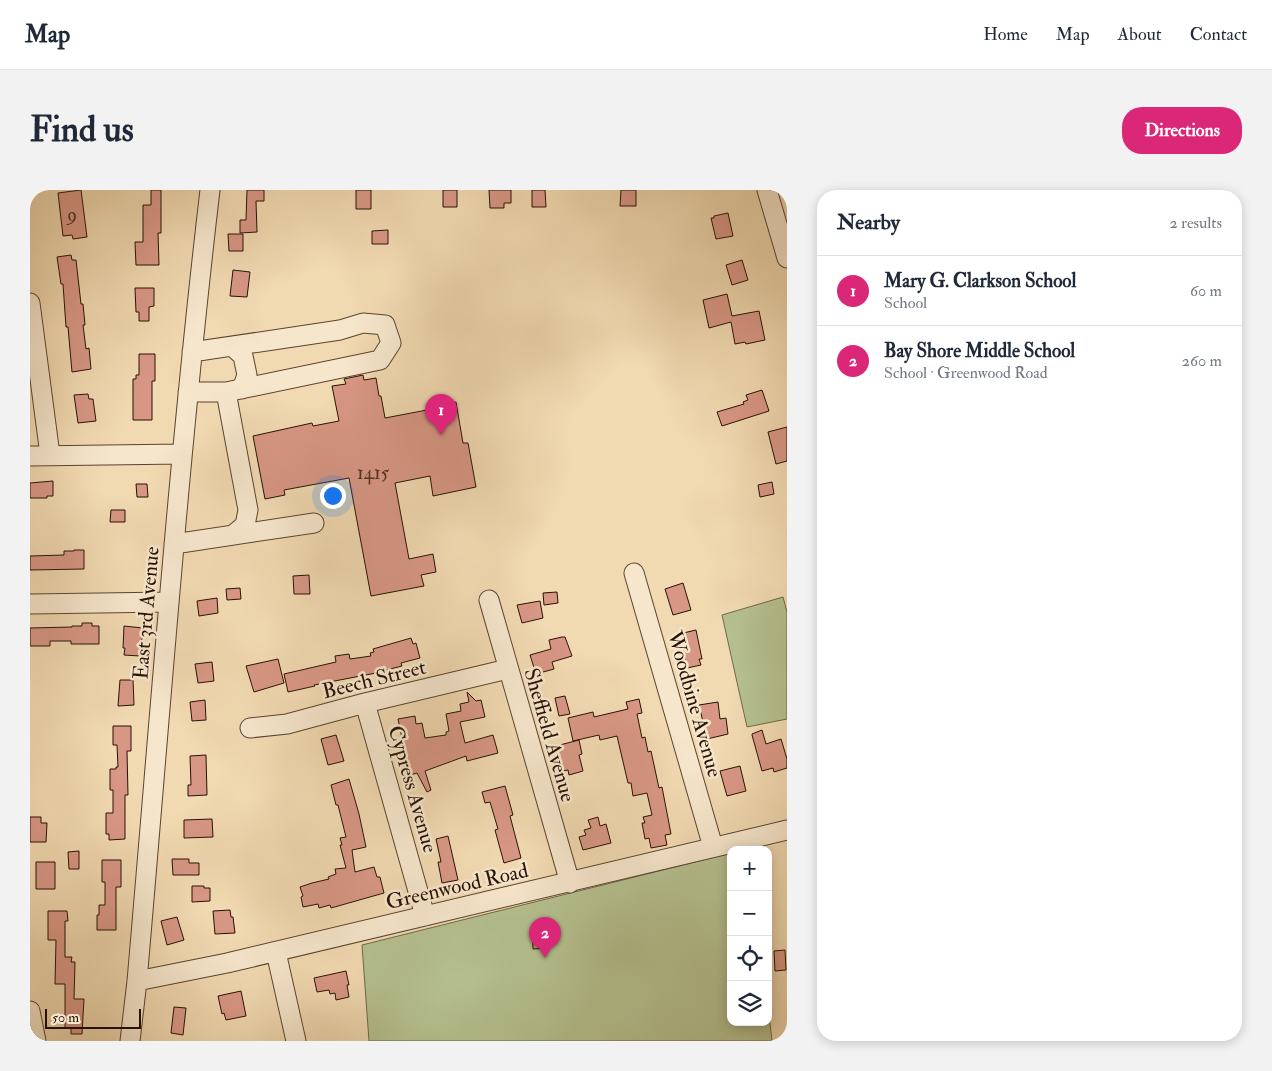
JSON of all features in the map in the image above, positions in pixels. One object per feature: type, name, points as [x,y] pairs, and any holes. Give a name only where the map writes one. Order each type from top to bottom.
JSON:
[{"type":"street","name":"East 3rd Avenue","points":[[130,1041],[137,981],[182,454],[210,190]]},
{"type":"street","points":[[767,190],[787,258]]},
{"type":"street","points":[[30,303],[50,455]]},
{"type":"street","points":[[188,392],[234,391],[380,360],[391,343],[384,326],[363,323],[340,330],[192,352]]},
{"type":"street","points":[[233,347],[243,356],[247,375],[234,391],[248,510],[244,525],[233,535]]},
{"type":"street","points":[[30,456],[182,454]]},
{"type":"street","points":[[174,544],[314,524]]},
{"type":"street","name":"Woodbine Avenue","points":[[634,573],[714,847]]},
{"type":"street","name":"Sheffield Avenue","points":[[489,600],[570,883]]},
{"type":"street","points":[[30,604],[169,602]]},
{"type":"street","name":"Beech Street","points":[[250,728],[287,724],[508,669]]},
{"type":"street","name":"Cypress Avenue","points":[[365,704],[426,916]]},
{"type":"street","name":"Greenwood Road","points":[[137,981],[276,952],[787,830]]},
{"type":"street","points":[[276,952],[296,1041]]},
{"type":"street","points":[[30,1011],[36,1041]]},
{"type":"green space","points":[[783,597],[787,612],[787,719],[747,727],[722,615]]},
{"type":"green space","points":[[727,854],[727,1026],[770,1026],[772,1041],[369,1041],[362,945]]},
{"type":"building","points":[[81,190],[87,237],[73,239],[72,235],[63,236],[58,193]]},
{"type":"building","points":[[151,190],[161,190],[161,233],[158,233],[159,265],[136,265],[135,242],[143,242],[143,205],[151,205]]},
{"type":"building","points":[[247,190],[264,190],[264,201],[256,201],[257,232],[240,233],[240,220],[246,220]]},
{"type":"building","points":[[356,190],[371,190],[371,209],[356,209]]},
{"type":"building","points":[[443,190],[457,190],[457,207],[443,207]]},
{"type":"building","points":[[489,190],[511,190],[511,203],[504,203],[504,208],[490,208]]},
{"type":"building","points":[[532,190],[545,190],[546,207],[532,207]]},
{"type":"building","points":[[621,190],[636,190],[636,206],[620,206]]},
{"type":"building","points":[[728,213],[733,236],[716,239],[711,218]]},
{"type":"building","points":[[388,230],[388,244],[372,244],[372,231]]},
{"type":"building","points":[[228,234],[243,234],[243,251],[229,251]]},
{"type":"building","points":[[71,255],[72,260],[76,260],[81,304],[83,304],[86,349],[89,348],[91,369],[72,372],[63,284],[61,284],[57,257]]},
{"type":"building","points":[[742,260],[748,280],[732,285],[726,265]]},
{"type":"building","points":[[233,270],[250,272],[247,297],[230,296]]},
{"type":"building","points":[[135,288],[154,288],[154,306],[149,307],[149,321],[139,321],[139,312],[136,312]]},
{"type":"building","points":[[727,294],[732,316],[759,311],[765,340],[735,344],[731,322],[709,328],[703,300]]},
{"type":"building","points":[[139,354],[155,354],[155,381],[152,381],[152,420],[133,420],[133,379],[136,379],[136,375],[139,375]]},
{"type":"building","points":[[363,375],[364,380],[376,378],[385,418],[456,402],[463,443],[468,443],[476,487],[433,496],[430,476],[395,483],[409,559],[433,554],[436,572],[421,575],[424,586],[371,596],[349,478],[284,490],[285,495],[265,499],[253,436],[312,423],[313,426],[339,421],[332,386],[346,384],[344,379]]},
{"type":"building","points":[[762,390],[769,411],[722,426],[717,412],[744,404],[743,402],[748,400],[746,395]]},
{"type":"building","points":[[88,394],[89,399],[93,399],[96,421],[78,423],[74,395]]},
{"type":"building","points":[[787,427],[787,461],[776,464],[768,432]]},
{"type":"building","points":[[53,481],[53,496],[30,498],[30,483]]},
{"type":"building","points":[[772,482],[774,494],[760,497],[758,485]]},
{"type":"building","points":[[136,484],[147,484],[148,497],[137,497]]},
{"type":"building","points":[[111,510],[125,510],[125,522],[110,522]]},
{"type":"building","points":[[84,550],[84,569],[30,570],[30,556],[64,555],[64,551]]},
{"type":"building","points":[[309,575],[310,594],[294,594],[293,576]]},
{"type":"building","points":[[683,583],[691,610],[673,615],[665,589]]},
{"type":"building","points":[[240,588],[241,599],[227,600],[226,589]]},
{"type":"building","points":[[557,592],[558,603],[544,605],[543,593]]},
{"type":"building","points":[[217,598],[218,613],[199,616],[197,601]]},
{"type":"building","points":[[540,601],[543,618],[522,623],[517,605]]},
{"type":"building","points":[[82,623],[92,623],[92,626],[99,626],[99,644],[71,644],[71,641],[50,641],[50,646],[30,646],[30,628],[72,627],[82,626]]},
{"type":"building","points":[[124,626],[143,628],[140,656],[124,655]]},
{"type":"building","points":[[696,630],[702,659],[699,659],[701,665],[687,668],[679,634]]},
{"type":"building","points":[[565,637],[572,656],[552,662],[554,669],[536,674],[530,655],[551,649],[549,640]]},
{"type":"building","points":[[411,638],[413,644],[416,643],[420,658],[401,663],[402,666],[386,670],[388,675],[377,678],[376,673],[288,692],[284,674],[336,662],[335,656],[349,654],[350,659],[371,656],[370,653],[374,652],[373,649]]},
{"type":"building","points":[[278,659],[284,683],[254,692],[246,666]]},
{"type":"building","points":[[212,662],[214,681],[198,683],[195,664]]},
{"type":"building","points":[[120,680],[133,680],[134,705],[118,706]]},
{"type":"building","points":[[467,692],[476,701],[481,700],[485,717],[460,722],[465,743],[493,735],[498,753],[467,761],[466,756],[425,771],[431,790],[427,792],[417,773],[405,774],[402,763],[406,762],[406,758],[398,719],[415,716],[416,724],[422,723],[425,738],[446,735],[446,732],[449,731],[446,714],[461,711],[460,704],[469,702]]},
{"type":"building","points":[[565,696],[570,714],[559,716],[555,698]]},
{"type":"building","points":[[639,699],[642,713],[637,714],[642,738],[645,737],[648,752],[651,751],[659,788],[662,787],[671,834],[665,835],[667,845],[651,848],[649,838],[645,839],[642,823],[645,823],[643,817],[652,815],[647,793],[633,796],[617,736],[600,740],[599,735],[573,741],[568,718],[593,712],[594,717],[628,709],[626,702]]},
{"type":"building","points":[[205,700],[206,720],[192,721],[190,702]]},
{"type":"building","points":[[718,702],[720,719],[726,718],[728,734],[707,739],[699,705]]},
{"type":"building","points":[[113,726],[131,726],[131,751],[127,751],[128,795],[125,795],[125,839],[109,840],[109,834],[106,834],[106,813],[113,813],[113,790],[110,790],[110,769],[118,767],[117,745],[113,745]]},
{"type":"building","points":[[762,730],[766,744],[781,739],[787,759],[787,768],[774,772],[773,768],[762,771],[752,734]]},
{"type":"building","points":[[336,735],[344,761],[328,765],[321,739]]},
{"type":"building","points":[[579,740],[582,754],[579,755],[583,771],[569,775],[568,770],[562,771],[556,746]]},
{"type":"building","points":[[206,755],[207,795],[188,796],[188,785],[191,785],[190,756]]},
{"type":"building","points":[[740,766],[746,791],[727,796],[720,771]]},
{"type":"building","points":[[349,779],[366,847],[352,850],[355,872],[374,867],[377,877],[380,877],[384,893],[331,908],[330,905],[319,908],[318,904],[303,907],[301,897],[303,896],[300,887],[329,879],[328,877],[336,874],[335,869],[346,868],[340,838],[346,837],[331,785]]},
{"type":"building","points":[[505,786],[513,815],[510,816],[521,858],[504,863],[495,830],[498,829],[490,802],[485,803],[482,792]]},
{"type":"building","points":[[30,817],[41,817],[41,823],[47,823],[46,842],[30,842]]},
{"type":"building","points":[[598,817],[600,826],[606,824],[611,843],[583,850],[579,837],[586,835],[584,830],[591,828],[588,820]]},
{"type":"building","points":[[212,819],[213,837],[184,838],[184,820]]},
{"type":"building","points":[[448,836],[458,880],[442,883],[438,862],[441,862],[436,839]]},
{"type":"building","points":[[79,851],[79,869],[69,869],[68,852]]},
{"type":"building","points":[[172,859],[189,859],[189,863],[199,863],[199,875],[173,875]]},
{"type":"building","points":[[102,860],[121,860],[121,887],[116,887],[116,930],[97,930],[99,905],[105,905],[105,882],[102,882]]},
{"type":"building","points":[[36,862],[55,862],[55,889],[36,889]]},
{"type":"building","points":[[192,886],[210,888],[210,901],[192,902]]},
{"type":"building","points":[[230,910],[235,933],[215,934],[213,911]]},
{"type":"building","points":[[48,911],[67,911],[68,921],[65,921],[65,957],[72,957],[71,962],[75,962],[74,999],[84,999],[82,1034],[71,1034],[71,1028],[65,1028],[65,984],[55,984],[56,940],[48,940]]},
{"type":"building","points":[[177,917],[184,940],[167,945],[161,921]]},
{"type":"building","points":[[532,926],[549,926],[550,948],[533,949]]},
{"type":"building","points":[[785,950],[786,970],[775,971],[774,951]]},
{"type":"building","points":[[346,971],[349,997],[336,1000],[335,993],[330,994],[329,990],[317,992],[314,978]]},
{"type":"building","points":[[241,991],[246,1016],[226,1020],[224,1013],[222,1014],[218,996]]},
{"type":"building","points":[[174,1007],[186,1008],[183,1035],[171,1033]]},
{"type":"place","name":"Mary G. Clarkson School","points":[[441,435]]},
{"type":"place","name":"Bay Shore Middle School","points":[[545,958]]}]
